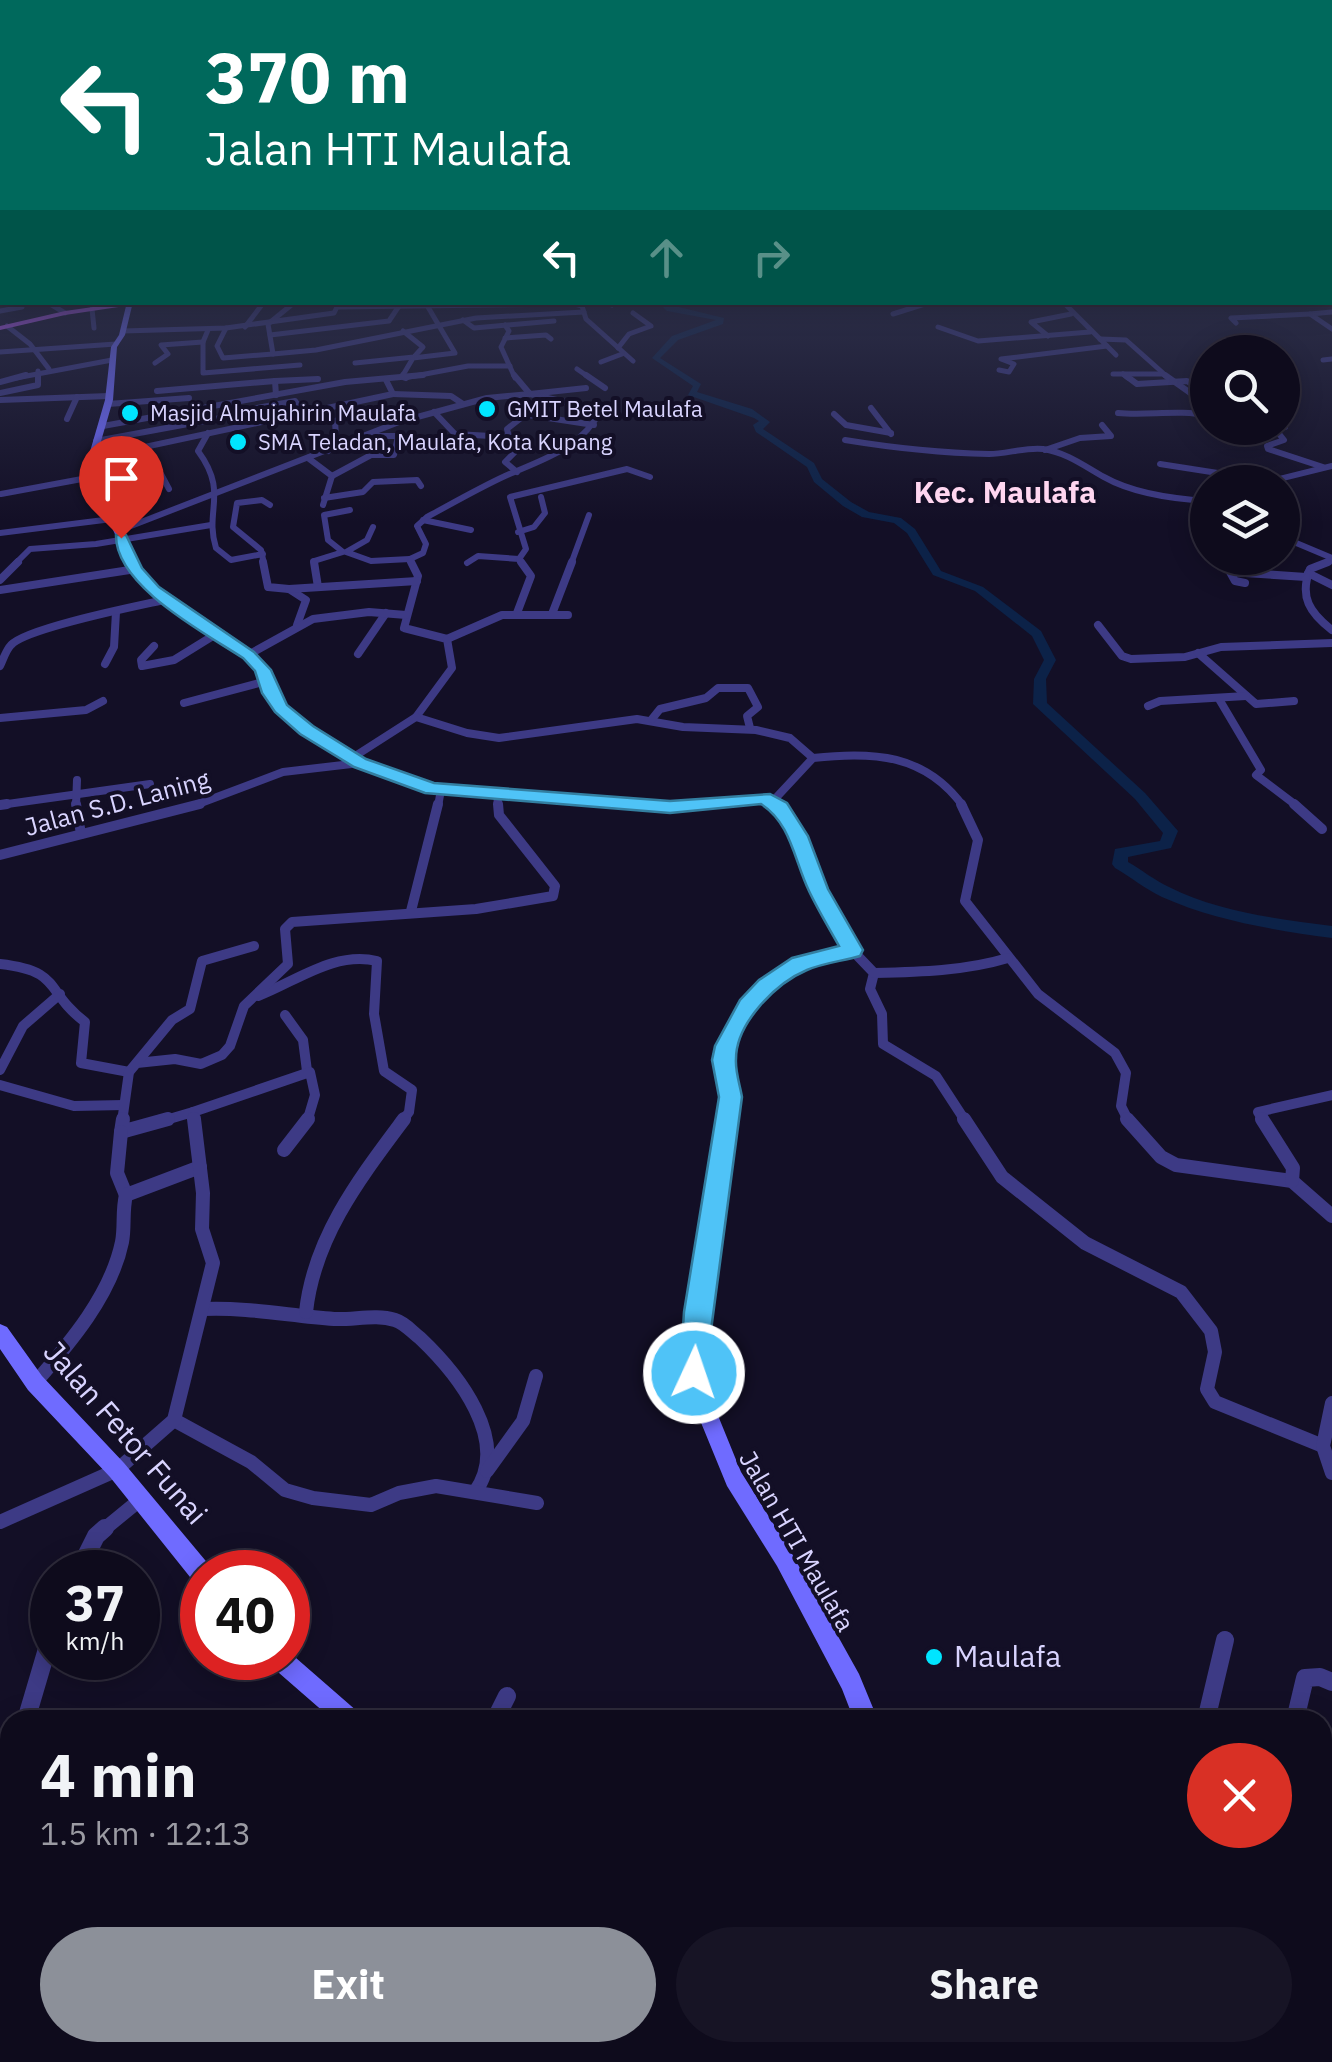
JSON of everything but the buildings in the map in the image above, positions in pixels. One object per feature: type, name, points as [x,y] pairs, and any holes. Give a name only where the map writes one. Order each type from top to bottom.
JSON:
[{"type":"street","points":[[9,329],[36,350],[49,369]]},
{"type":"street","points":[[123,329],[112,360],[103,426],[94,449],[98,476],[116,528],[136,569],[164,600],[248,655],[267,681],[273,699],[290,717],[356,760],[423,787],[632,806],[683,807],[773,800],[798,836],[818,889],[852,950],[874,973],[933,972],[959,965],[978,967],[1008,958]]},
{"type":"street","points":[[1,354],[120,337],[214,329]]},
{"type":"street","points":[[225,329],[217,345],[223,358],[316,350],[413,329]]},
{"type":"street","points":[[269,329],[273,354]]},
{"type":"street","points":[[270,335],[320,329]]},
{"type":"street","points":[[389,329],[392,333]]},
{"type":"street","points":[[356,363],[455,353],[440,329]]},
{"type":"street","points":[[475,329],[479,336]]},
{"type":"street","points":[[507,329],[501,346],[530,394]]},
{"type":"street","points":[[505,338],[548,337],[544,329]]},
{"type":"street","points":[[597,329],[633,361]]},
{"type":"street","points":[[602,362],[620,351],[629,334],[642,329]]},
{"type":"street","points":[[945,329],[978,340],[1090,332]]},
{"type":"street","points":[[1040,329],[1048,336]]},
{"type":"street","points":[[1087,329],[1116,355]]},
{"type":"street","points":[[207,330],[203,374],[300,365]]},
{"type":"street","points":[[403,331],[423,346],[402,375],[406,378]]},
{"type":"street","points":[[1033,338],[1046,352]]},
{"type":"street","points":[[1100,339],[1126,340],[1190,394]]},
{"type":"street","points":[[155,363],[168,354],[161,346],[204,342]]},
{"type":"street","points":[[339,344],[348,350],[362,381]]},
{"type":"street","points":[[1000,370],[1008,372],[1014,364],[1001,359],[1107,346]]},
{"type":"street","points":[[316,350],[323,360]]},
{"type":"street","points":[[377,350],[384,357],[380,359]]},
{"type":"street","points":[[284,354],[288,368]]},
{"type":"street","points":[[1323,360],[1332,359]]},
{"type":"street","points":[[0,382],[38,371],[112,360]]},
{"type":"street","points":[[434,366],[445,365],[444,370]]},
{"type":"street","points":[[94,449],[158,443],[208,432],[276,395],[468,366],[510,366]]},
{"type":"street","points":[[576,369],[600,394]]},
{"type":"street","points":[[0,397],[38,385],[38,371]]},
{"type":"street","points":[[1112,374],[1163,374]]},
{"type":"street","points":[[1123,374],[1134,384],[1190,383]]},
{"type":"street","points":[[157,391],[318,378]]},
{"type":"street","points":[[324,515],[328,540],[344,552],[372,561],[410,559],[425,550],[426,538],[417,526],[423,520],[558,455],[594,425],[600,394],[608,378]]},
{"type":"street","points":[[386,380],[393,394]]},
{"type":"street","points":[[274,381],[276,395]]},
{"type":"street","points":[[0,580],[30,549],[135,522],[434,412],[488,398],[586,388]]},
{"type":"street","points":[[94,449],[155,431],[241,415],[393,394],[479,394],[488,398]]},
{"type":"street","points":[[530,394],[600,394]]},
{"type":"street","points":[[451,396],[463,404]]},
{"type":"street","points":[[0,397],[189,398]]},
{"type":"street","points":[[67,419],[77,397]]},
{"type":"street","points":[[18,411],[22,400]]},
{"type":"street","points":[[103,426],[154,418],[241,415],[300,408],[295,401],[241,415]]},
{"type":"street","points":[[871,408],[890,432],[894,447]]},
{"type":"street","points":[[434,412],[457,435],[508,438]]},
{"type":"street","points":[[1118,413],[1190,413]]},
{"type":"street","points":[[517,472],[505,462],[515,452],[507,429],[524,414],[594,425]]},
{"type":"street","points":[[834,414],[846,425],[890,432]]},
{"type":"street","points":[[328,450],[337,430],[335,421],[348,416]]},
{"type":"street","points":[[154,418],[158,443]]},
{"type":"street","points":[[844,440],[928,453],[1045,450],[1080,438],[1111,436],[1102,426]]},
{"type":"street","points":[[208,432],[198,451],[205,458],[216,491],[210,524],[217,550],[224,558],[235,560],[262,554]]},
{"type":"street","points":[[350,510],[317,514],[332,476],[369,456],[392,456],[397,452],[397,436],[366,436]]},
{"type":"street","points":[[1271,445],[1268,449],[1322,467]]},
{"type":"street","points":[[1045,450],[1088,464],[1101,476],[1120,484],[1190,500]]},
{"type":"street","points":[[308,458],[332,476]]},
{"type":"street","points":[[1160,464],[1190,469]]},
{"type":"street","points":[[1300,473],[1332,466]]},
{"type":"street","points":[[519,560],[526,548],[518,532],[518,512],[511,496],[535,488],[583,483],[627,469],[650,477]]},
{"type":"street","points":[[103,492],[161,474],[169,488]]},
{"type":"street","points":[[2,494],[98,476]]},
{"type":"street","points":[[324,498],[364,492],[373,482],[417,480],[421,486]]},
{"type":"street","points":[[518,532],[534,527],[546,513],[541,497]]},
{"type":"street","points":[[270,505],[262,500],[240,502],[233,527],[262,554],[266,585],[289,589],[417,580]]},
{"type":"street","points":[[214,513],[235,510]]},
{"type":"street","points":[[552,614],[590,515]]},
{"type":"street","points":[[423,520],[471,530]]},
{"type":"street","points":[[0,532],[116,528],[172,534],[210,524]]},
{"type":"street","points":[[318,587],[314,561],[367,540],[373,527]]},
{"type":"street","points":[[1300,544],[1332,559]]},
{"type":"street","points":[[466,563],[478,556],[519,560],[531,576],[517,614]]},
{"type":"street","points":[[410,559],[417,580],[406,616],[406,630],[447,639],[495,616],[568,615]]},
{"type":"street","points":[[1307,575],[1332,559]]},
{"type":"street","points":[[0,590],[136,569]]},
{"type":"street","points":[[1245,583],[1235,580],[1230,572],[1307,575],[1332,585]]},
{"type":"street","points":[[1307,575],[1305,602],[1332,630]]},
{"type":"street","points":[[289,589],[306,600],[297,625]]},
{"type":"street","points":[[0,666],[6,661],[10,645],[19,639],[60,628],[74,619],[164,600]]},
{"type":"street","points":[[105,664],[114,647],[116,612]]},
{"type":"street","points":[[358,654],[386,613]]},
{"type":"street","points":[[248,655],[275,643],[297,625],[334,615],[406,616]]},
{"type":"street","points":[[1098,626],[1128,658],[1198,654],[1230,646],[1332,642]]},
{"type":"street","points":[[154,646],[141,660],[142,666],[153,666],[196,650],[216,634]]},
{"type":"street","points":[[356,760],[416,718],[452,672],[447,639]]},
{"type":"street","points":[[1198,654],[1260,705],[1294,701]]},
{"type":"street","points":[[184,703],[267,681]]},
{"type":"street","points":[[652,719],[660,709],[706,698],[718,688],[742,686],[748,688],[758,707],[747,716],[750,728]]},
{"type":"street","points":[[1148,706],[1246,696]]},
{"type":"street","points":[[1218,699],[1261,770],[1256,775],[1322,829]]},
{"type":"street","points":[[0,718],[89,710],[103,701]]},
{"type":"street","points":[[416,718],[474,736],[510,738],[652,719],[687,728],[731,725],[797,742],[813,758]]},
{"type":"street","points":[[773,800],[813,758],[893,756],[939,782],[965,809],[976,828],[978,851],[965,901],[1038,994],[1114,1053],[1126,1073],[1120,1106],[1132,1126],[1161,1156],[1188,1168],[1292,1181],[1332,1216]]},
{"type":"street","name":"Jalan S.D. Laning","points":[[0,856],[195,806],[283,772],[356,760]]},
{"type":"street","points":[[77,780],[81,834]]},
{"type":"street","points":[[0,804],[150,784]]},
{"type":"street","points":[[411,911],[431,846],[441,790]]},
{"type":"street","points":[[0,964],[28,967],[53,982],[65,1007],[85,1022],[81,1064],[133,1068],[212,1061],[230,1046],[240,1012],[251,997],[280,976],[288,964],[284,930],[292,922],[411,911],[476,910],[555,894],[555,886],[546,872],[499,814],[497,791]]},
{"type":"street","points":[[35,1383],[68,1345],[122,1244],[126,1195],[117,1172],[124,1106],[133,1068],[172,1020],[190,1009],[202,960],[254,946]]},
{"type":"street","name":"Jalan HTI Maulafa","points":[[852,950],[800,964],[767,985],[748,1006],[726,1046],[724,1060],[730,1097],[698,1312],[694,1373],[699,1400],[734,1479],[784,1560],[851,1682],[862,1710]]},
{"type":"street","points":[[251,997],[344,960],[373,958],[377,966],[374,1014],[384,1071],[412,1090],[408,1112],[321,1241],[309,1281],[306,1312]]},
{"type":"street","points":[[874,973],[870,990],[882,1014],[883,1044],[936,1076],[998,1173],[1085,1242],[1120,1263],[1166,1282],[1202,1316],[1215,1352],[1207,1382],[1215,1402],[1323,1446]]},
{"type":"street","points":[[0,1070],[23,1026],[60,994]]},
{"type":"street","points":[[284,1016],[303,1040],[307,1072],[315,1092],[314,1110],[284,1150]]},
{"type":"street","points":[[121,1132],[193,1112],[307,1072]]},
{"type":"street","points":[[0,1085],[86,1108],[124,1106]]},
{"type":"street","points":[[1292,1181],[1293,1168],[1258,1112],[1332,1095]]},
{"type":"street","points":[[0,1522],[117,1470],[174,1420],[213,1258],[202,1230],[193,1112]]},
{"type":"street","points":[[126,1195],[200,1167]]},
{"type":"street","points":[[202,1309],[395,1319],[433,1348],[456,1373],[482,1430],[488,1471]]},
{"type":"street","name":"Jalan Fetor Funai","points":[[0,1333],[35,1383],[117,1470],[182,1550]]},
{"type":"street","points":[[475,1492],[523,1421],[536,1376]]},
{"type":"street","points":[[1332,1403],[1323,1446],[1332,1473]]},
{"type":"street","points":[[174,1420],[209,1442],[238,1454],[284,1490],[312,1498],[371,1505],[421,1487],[537,1503]]},
{"type":"street","points":[[89,1550],[96,1536],[140,1498]]},
{"type":"street","points":[[1208,1710],[1225,1640]]},
{"type":"street","points":[[1297,1710],[1305,1678],[1320,1676],[1332,1682]]},
{"type":"street","points":[[29,1710],[38,1680]]},
{"type":"street","points":[[304,1680],[339,1710]]},
{"type":"street","points":[[500,1710],[507,1696]]},
{"type":"waterway","points":[[695,329],[675,338],[656,358],[698,386],[691,393],[757,416],[765,422],[758,425],[759,430],[811,465],[818,480],[847,504],[866,515],[897,520],[911,531],[937,573],[979,589],[1037,634],[1050,660],[1040,679],[1040,704],[1140,796],[1171,831],[1166,845],[1120,853],[1120,864],[1166,892],[1206,907],[1268,923],[1332,932]]},
{"type":"place","name":"GMIT Betel Maulafa","points":[[487,409]]},
{"type":"place","name":"Masjid Almujahirin Maulafa","points":[[130,413]]},
{"type":"place","name":"SMA Teladan, Maulafa, Kota Kupang","points":[[238,442]]},
{"type":"place","name":"Maulafa","points":[[934,1657]]},
{"type":"district","name":"Kec. Maulafa","points":[[1005,493]]},
{"type":"route","points":[[121,538],[142,578],[164,600],[248,655],[262,670],[273,699],[281,708],[306,730],[360,763],[432,788],[670,807],[764,798],[773,800],[780,808],[798,836],[818,889],[852,950],[842,956],[800,964],[767,985],[748,1006],[726,1046],[724,1066],[730,1097],[698,1312],[694,1373]]}]
